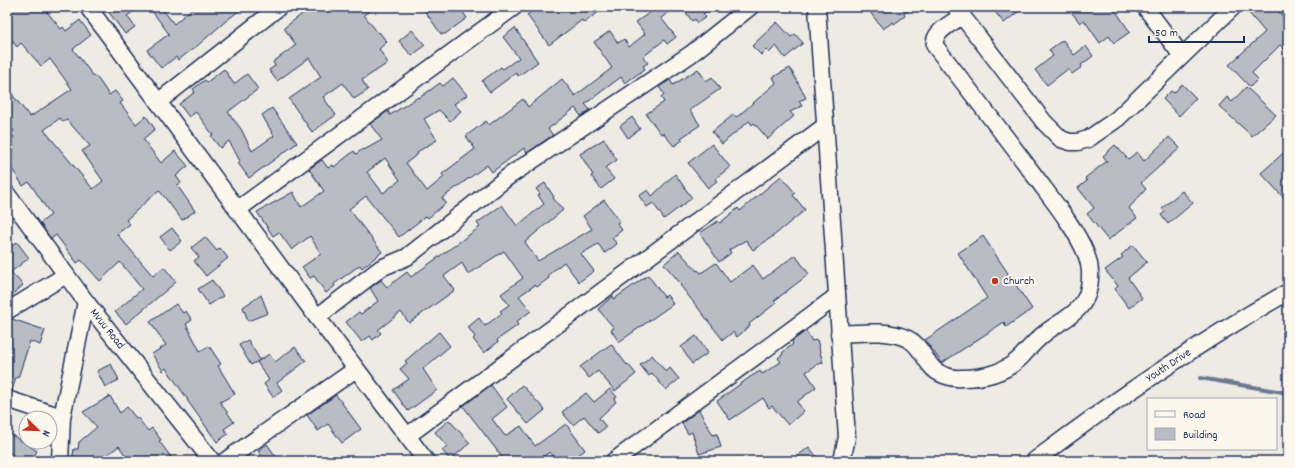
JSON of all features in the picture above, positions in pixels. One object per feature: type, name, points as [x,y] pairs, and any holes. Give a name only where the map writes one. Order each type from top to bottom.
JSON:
[{"type":"street","points":[[88,7],[317,317],[426,461]]},
{"type":"street","points":[[158,102],[279,7]]},
{"type":"street","points":[[238,210],[514,7]]},
{"type":"street","points":[[317,317],[381,268],[407,256],[509,176],[691,54],[750,7]]},
{"type":"street","points":[[817,7],[846,437],[842,461]]},
{"type":"street","points":[[1145,7],[1182,56]]},
{"type":"street","points":[[839,334],[881,332],[895,334],[909,340],[920,348],[930,366],[943,375],[959,379],[988,376],[1011,365],[1021,357],[1036,341],[1080,308],[1087,295],[1090,281],[1090,267],[1086,254],[1077,237],[1059,208],[935,46],[934,41],[936,34],[959,11],[1044,122],[1061,139],[1070,142],[1078,142],[1088,139],[1116,119],[1233,7]]},
{"type":"street","points":[[407,436],[825,126]]},
{"type":"street","name":"Mvuu Road","points":[[7,194],[86,302],[212,461]]},
{"type":"street","points":[[7,311],[66,275]]},
{"type":"street","name":"Youth Drive","points":[[1034,461],[1142,383],[1251,313],[1288,292]]},
{"type":"street","points":[[614,461],[836,296]]},
{"type":"street","points":[[60,461],[62,417],[86,302]]},
{"type":"street","points":[[225,461],[356,368]]},
{"type":"street","points":[[7,398],[62,417]]},
{"type":"building","points":[[7,7],[43,7],[61,29],[63,27],[66,31],[80,20],[91,35],[73,49],[94,77],[96,76],[109,95],[115,91],[123,101],[120,103],[136,124],[146,116],[155,129],[143,139],[161,163],[175,151],[188,166],[176,176],[181,183],[177,185],[195,211],[182,220],[159,190],[126,220],[130,224],[117,234],[153,276],[164,267],[176,282],[126,324],[115,312],[142,289],[120,262],[100,281],[81,260],[77,263],[56,235],[51,239],[40,223],[51,215],[29,182],[23,186],[7,161],[7,142],[14,137],[10,133],[14,131],[7,122],[7,88],[30,117],[72,89],[50,59],[41,66],[21,43],[17,47],[7,34]],"holes":[[[60,118],[63,122],[67,120],[90,146],[82,151],[103,181],[93,189],[44,130]]]},
{"type":"building","points":[[105,7],[140,7],[127,16],[135,27],[125,34]]},
{"type":"building","points":[[149,7],[161,7],[174,24],[194,7],[244,7],[178,60],[176,57],[161,68],[147,50],[169,34]]},
{"type":"building","points":[[311,7],[374,7],[364,15],[387,42],[379,49],[388,63],[362,80],[368,90],[354,99],[343,83],[323,97],[336,115],[312,132],[289,99],[321,77],[309,58],[277,81],[269,70],[275,66],[273,62],[296,45],[284,28]]},
{"type":"building","points":[[422,7],[459,7],[467,18],[445,34],[441,34]]},
{"type":"building","points":[[537,7],[605,7],[584,23],[582,20],[549,45],[527,15]]},
{"type":"building","points":[[658,7],[676,7],[661,18],[676,37],[667,44],[664,40],[643,57],[648,63],[643,66],[645,69],[625,83],[621,77],[585,104],[590,110],[581,116],[575,108],[548,129],[553,135],[527,153],[524,148],[492,172],[487,165],[442,198],[446,203],[428,218],[426,216],[399,237],[366,196],[349,209],[382,252],[362,268],[360,265],[334,284],[335,286],[326,293],[314,276],[310,278],[302,267],[321,254],[310,236],[292,250],[279,232],[273,236],[257,212],[293,192],[301,207],[324,191],[309,169],[322,160],[328,168],[333,165],[334,167],[354,151],[356,154],[382,140],[370,124],[388,111],[390,115],[418,97],[419,98],[440,83],[443,86],[453,78],[467,95],[454,104],[461,111],[450,121],[439,110],[424,119],[437,140],[417,152],[418,154],[406,163],[427,191],[444,177],[442,174],[475,149],[466,136],[486,121],[489,125],[523,99],[528,107],[562,79],[575,96],[612,68],[594,42],[610,31],[618,43],[624,39],[629,47],[645,34],[636,22]],"holes":[[[385,158],[400,180],[383,193],[367,172]]]},
{"type":"building","points":[[682,7],[713,7],[703,14],[706,17],[697,23],[695,19],[692,21]]},
{"type":"building","points":[[866,7],[912,7],[904,14],[905,16],[894,24],[893,22],[883,29]]},
{"type":"building","points":[[991,7],[1024,7],[1004,23]]},
{"type":"building","points":[[1081,7],[1113,7],[1130,32],[1114,43],[1109,36],[1100,43],[1084,20],[1080,23],[1072,13]]},
{"type":"building","points":[[1254,7],[1275,7],[1288,23],[1288,53],[1280,45],[1252,73],[1258,79],[1250,87],[1229,65],[1265,32],[1248,12]]},
{"type":"building","points":[[777,22],[791,37],[795,34],[803,43],[785,58],[776,46],[769,53],[766,50],[761,55],[752,46]]},
{"type":"building","points":[[515,28],[538,62],[518,76],[516,73],[490,92],[482,81],[501,67],[503,69],[519,58],[503,37]]},
{"type":"building","points":[[412,30],[425,45],[412,56],[399,41]]},
{"type":"building","points":[[1063,40],[1074,55],[1086,46],[1093,56],[1072,74],[1068,69],[1047,85],[1035,70],[1053,56],[1049,50]]},
{"type":"building","points":[[790,68],[806,98],[799,101],[802,106],[790,112],[794,116],[768,139],[754,123],[752,125],[749,121],[722,144],[712,132],[733,115],[737,117],[776,83],[773,77]]},
{"type":"building","points":[[224,69],[234,84],[247,74],[258,89],[228,112],[241,129],[252,151],[274,136],[262,115],[272,108],[297,143],[249,178],[238,163],[240,161],[229,141],[220,148],[211,136],[213,135],[196,112],[189,117],[179,104],[195,92],[193,89],[205,80],[207,82]]},
{"type":"building","points":[[698,69],[706,81],[712,77],[720,89],[690,110],[700,125],[681,138],[683,140],[674,146],[663,133],[661,134],[646,114],[664,102],[661,97],[664,94],[659,87],[670,80],[673,85]]},
{"type":"building","points":[[1182,84],[1196,98],[1179,116],[1163,99],[1171,91],[1174,93]]},
{"type":"building","points":[[1246,87],[1276,115],[1252,136],[1219,106],[1227,97],[1232,102]]},
{"type":"building","points":[[632,117],[640,129],[628,138],[620,126]]},
{"type":"building","points":[[1169,137],[1180,148],[1141,183],[1146,189],[1129,208],[1137,218],[1108,240],[1087,214],[1094,208],[1078,188],[1087,181],[1085,178],[1107,161],[1103,156],[1115,145],[1128,159],[1137,152],[1144,161]]},
{"type":"building","points":[[604,139],[617,160],[605,168],[614,179],[601,189],[591,176],[593,175],[580,154]]},
{"type":"building","points":[[712,144],[730,167],[715,179],[717,181],[708,188],[688,163]]},
{"type":"building","points":[[1288,149],[1288,193],[1283,197],[1261,173]]},
{"type":"building","points":[[675,174],[692,198],[664,219],[653,203],[647,207],[639,196],[648,190],[652,196]]},
{"type":"building","points":[[781,176],[795,193],[793,195],[805,210],[772,237],[753,250],[746,240],[729,250],[731,253],[719,262],[700,233],[718,221],[720,223],[738,208],[740,211]]},
{"type":"building","points":[[545,183],[554,197],[553,198],[563,210],[525,242],[538,261],[592,229],[583,216],[604,200],[620,221],[617,223],[622,230],[612,238],[617,244],[605,253],[598,244],[581,254],[594,271],[579,282],[564,262],[548,275],[549,278],[537,287],[535,285],[519,296],[531,311],[516,322],[518,325],[497,340],[498,342],[484,353],[473,339],[475,337],[468,327],[479,318],[485,326],[502,313],[500,311],[509,305],[501,294],[523,278],[504,251],[468,274],[462,263],[444,276],[455,290],[409,323],[401,312],[378,330],[381,333],[373,340],[370,336],[362,342],[346,322],[359,312],[361,314],[378,301],[370,288],[381,280],[387,287],[407,272],[411,277],[480,227],[477,223],[502,205],[517,226],[544,204],[536,189]]},
{"type":"building","points":[[1182,191],[1193,203],[1168,224],[1161,215],[1165,212],[1162,208]]},
{"type":"building","points":[[172,228],[182,241],[170,250],[160,237]]},
{"type":"building","points":[[983,236],[1032,309],[1006,327],[1004,322],[942,363],[925,340],[987,298],[958,253]]},
{"type":"building","points":[[205,237],[217,251],[220,248],[228,258],[206,276],[194,261],[199,257],[191,248]]},
{"type":"building","points":[[17,242],[29,258],[11,272],[23,285],[7,300],[7,250]]},
{"type":"building","points":[[1133,245],[1147,262],[1128,278],[1142,298],[1129,308],[1115,289],[1118,286],[1105,270],[1123,257],[1121,255]]},
{"type":"building","points":[[679,251],[697,271],[698,270],[701,273],[716,263],[730,282],[753,265],[763,279],[795,255],[809,274],[774,301],[776,303],[749,324],[750,326],[737,337],[733,332],[723,340],[664,264]]},
{"type":"building","points":[[648,275],[664,297],[667,295],[673,304],[619,342],[611,330],[614,328],[598,309],[613,296],[614,299]]},
{"type":"building","points":[[212,280],[223,296],[209,305],[198,289]]},
{"type":"building","points":[[261,295],[268,313],[248,321],[243,307]]},
{"type":"building","points":[[176,304],[183,313],[186,311],[192,320],[186,324],[200,351],[209,346],[221,364],[218,366],[235,394],[220,402],[234,422],[224,429],[228,434],[217,442],[166,368],[163,371],[152,354],[166,345],[150,322]]},
{"type":"building","points":[[12,319],[45,330],[40,345],[30,341],[18,378],[16,377],[12,391],[7,390],[7,320]]},
{"type":"building","points":[[806,331],[812,341],[817,340],[823,363],[818,364],[806,372],[816,387],[797,402],[804,411],[788,425],[772,406],[769,408],[763,398],[730,420],[717,401],[750,377],[760,371],[762,374],[781,362],[778,358],[783,354],[782,353],[793,344],[792,341]]},
{"type":"building","points":[[439,332],[450,346],[423,369],[437,390],[408,411],[393,390],[409,379],[400,369],[407,363],[405,361]]},
{"type":"building","points":[[696,336],[708,353],[692,364],[681,347]]},
{"type":"building","points":[[248,340],[260,360],[251,365],[239,345]]},
{"type":"building","points":[[611,344],[636,374],[615,391],[598,371],[589,378],[580,367]]},
{"type":"building","points":[[295,347],[306,361],[277,383],[282,390],[273,397],[264,384],[269,380],[257,362],[269,354],[275,362]]},
{"type":"building","points":[[652,355],[666,372],[670,368],[679,379],[666,390],[652,373],[649,376],[640,365]]},
{"type":"building","points":[[111,364],[119,380],[105,387],[97,371]]},
{"type":"building","points":[[491,385],[507,407],[492,419],[505,436],[521,426],[535,446],[566,424],[585,450],[570,461],[557,461],[550,452],[536,461],[505,461],[463,406]]},
{"type":"building","points":[[522,385],[545,410],[528,424],[507,399]]},
{"type":"building","points":[[610,389],[617,397],[614,399],[616,402],[599,418],[606,427],[598,433],[584,416],[573,425],[562,412],[586,393],[594,402]]},
{"type":"building","points":[[336,395],[361,429],[342,443],[328,424],[318,431],[307,415]]},
{"type":"building","points":[[110,396],[120,413],[127,407],[148,431],[152,428],[161,440],[159,441],[174,461],[129,461],[119,446],[103,458],[103,461],[72,461],[74,449],[78,449],[79,442],[97,427],[83,412]]},
{"type":"building","points":[[699,410],[713,435],[717,434],[721,447],[699,454],[692,432],[688,434],[682,423]]},
{"type":"building","points":[[449,420],[470,443],[450,460],[442,450],[447,446],[435,432]]},
{"type":"building","points":[[7,432],[18,439],[18,450],[37,451],[31,461],[22,461],[7,451]]},
{"type":"building","points":[[267,444],[279,461],[265,461],[258,451]]},
{"type":"building","points":[[809,447],[820,461],[791,461]]},
{"type":"waterway","points":[[1200,378],[1288,393]]},
{"type":"place","name":"Church","points":[[995,281]]}]
